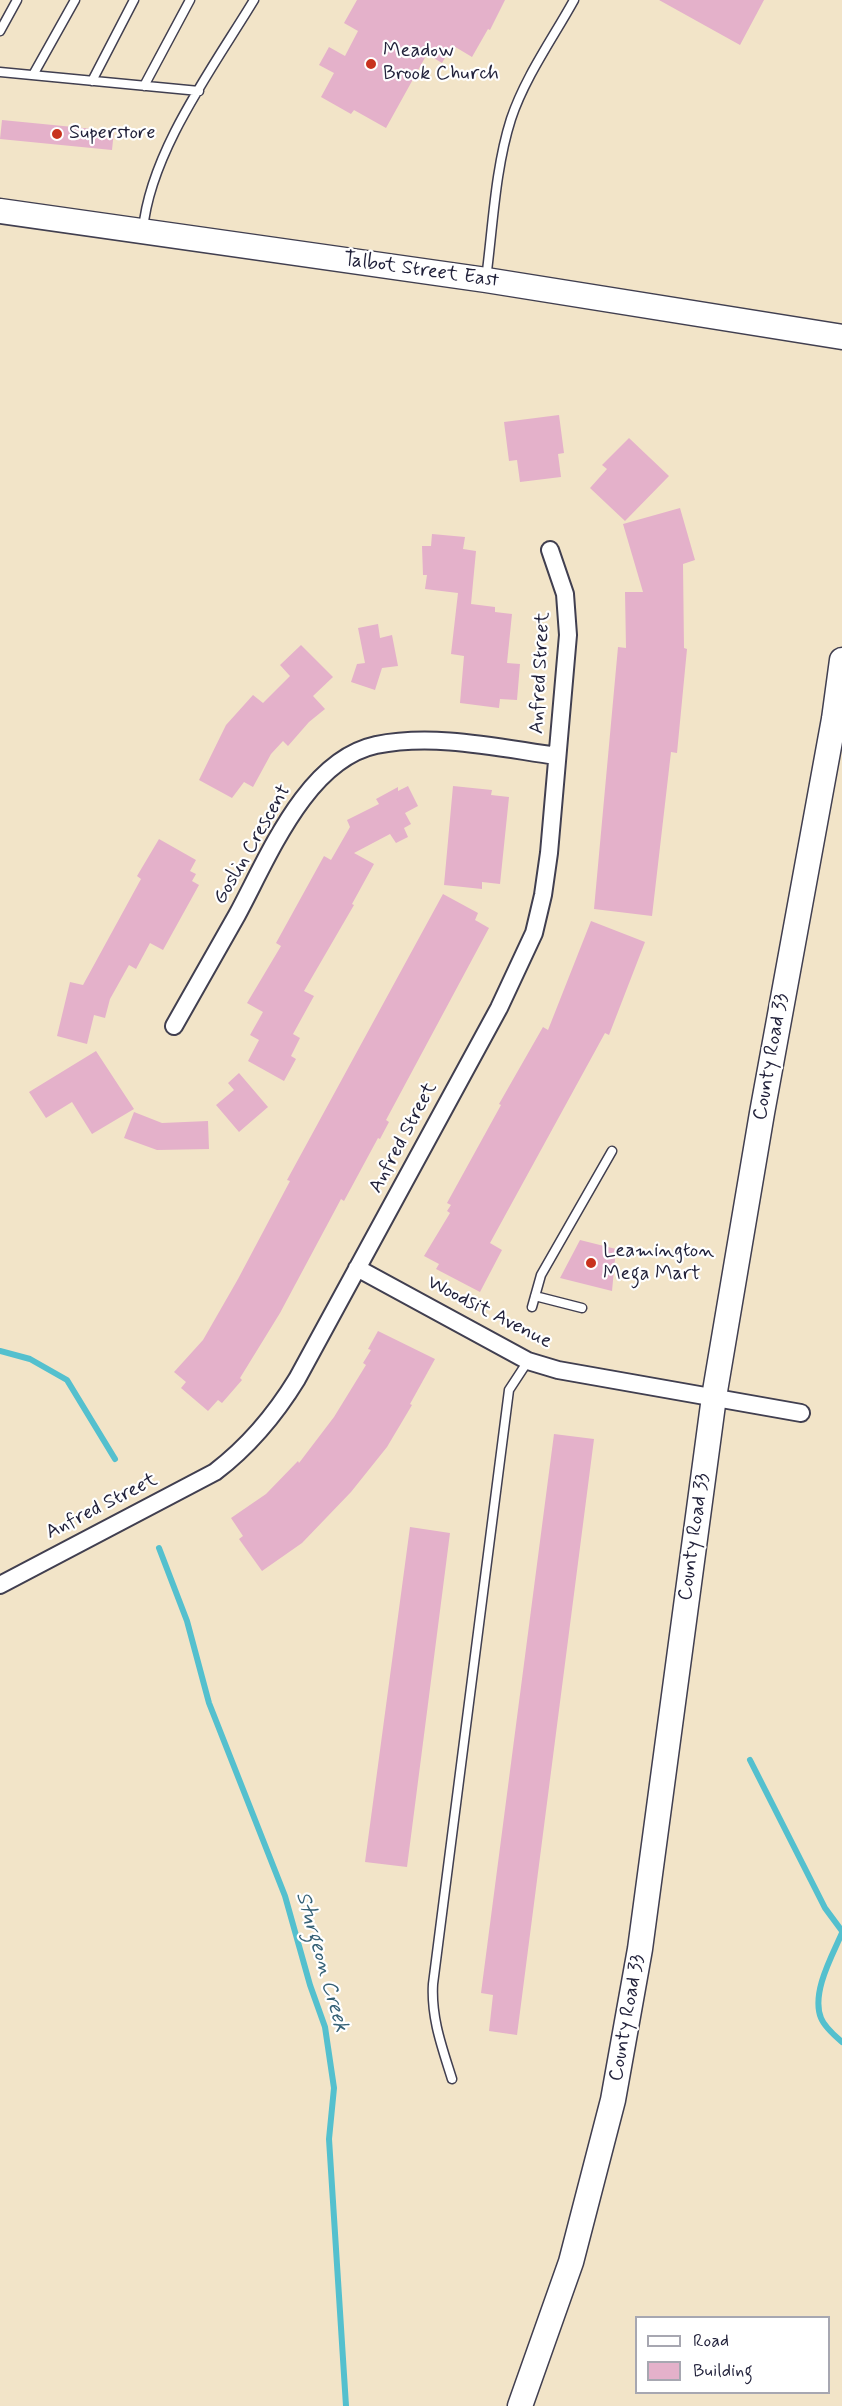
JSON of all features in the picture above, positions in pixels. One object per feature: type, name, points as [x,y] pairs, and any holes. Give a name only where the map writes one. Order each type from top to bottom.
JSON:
[{"type":"main road","name":"Talbot Street East","points":[[0,211],[486,280],[842,337]]},
{"type":"main road","name":"County Road 33","points":[[520,2406],[571,2262],[613,2100],[640,1950],[714,1397],[762,1113],[834,719],[842,660]]},
{"type":"street","name":"Anfred Street","points":[[0,1585],[215,1472],[241,1452],[284,1401],[409,1176],[525,955],[539,914],[547,873],[568,614],[550,550]]},
{"type":"street","name":"Goslin Crescent","points":[[174,1026],[285,825],[310,789],[336,764],[362,749],[405,741],[463,744],[557,756]]},
{"type":"street","name":"Woodsit Avenue","points":[[357,1268],[528,1361],[558,1370],[801,1413]]},
{"type":"lane","points":[[0,31],[17,0]]},
{"type":"lane","points":[[33,75],[75,0]]},
{"type":"lane","points":[[92,81],[134,0]]},
{"type":"lane","points":[[144,86],[190,0]]},
{"type":"lane","points":[[143,231],[145,208],[153,180],[199,91],[255,0]]},
{"type":"lane","points":[[486,280],[506,141],[512,117],[521,96],[574,0]]},
{"type":"lane","points":[[0,72],[199,91]]},
{"type":"lane","points":[[532,1307],[540,1275],[612,1151]]},
{"type":"lane","points":[[535,1296],[582,1308]]},
{"type":"lane","points":[[452,2079],[435,2024],[432,2005],[433,1984],[509,1390],[528,1361]]},
{"type":"building","name":"Meadow Brook Church","points":[[357,0],[505,0],[490,30],[488,29],[472,57],[452,45],[442,63],[427,54],[386,128],[354,110],[351,114],[321,97],[334,73],[319,65],[329,47],[345,56],[358,31],[344,23]]},
{"type":"building","points":[[659,0],[764,0],[740,45]]},
{"type":"building","name":"Superstore","points":[[2,120],[114,131],[112,150],[0,139]]},
{"type":"building","points":[[559,415],[564,453],[558,454],[561,477],[520,482],[517,460],[509,461],[504,422]]},
{"type":"building","points":[[629,438],[669,476],[625,521],[590,488],[607,469],[602,465]]},
{"type":"building","points":[[680,508],[695,560],[683,564],[684,648],[687,649],[677,753],[671,752],[652,916],[594,909],[618,647],[626,648],[625,592],[643,592],[623,524]]},
{"type":"building","points":[[432,534],[465,537],[463,549],[476,551],[471,604],[495,607],[495,612],[512,614],[507,663],[520,664],[517,700],[500,699],[499,708],[460,703],[464,656],[451,654],[458,593],[425,589],[427,575],[423,575],[422,546],[431,546]]},
{"type":"building","points":[[378,624],[380,638],[392,635],[398,666],[382,668],[375,690],[351,682],[357,664],[365,663],[358,628]]},
{"type":"building","points":[[301,645],[333,677],[313,696],[325,709],[309,722],[288,746],[283,741],[271,754],[253,787],[244,782],[232,798],[199,780],[226,725],[253,695],[263,703],[290,676],[280,665]]},
{"type":"building","points":[[408,786],[418,806],[405,813],[411,824],[404,828],[408,837],[396,843],[390,834],[354,853],[374,864],[352,904],[354,905],[304,991],[314,996],[293,1034],[300,1038],[291,1056],[296,1059],[284,1081],[248,1061],[259,1040],[250,1035],[263,1012],[247,1003],[281,946],[276,943],[324,856],[331,860],[350,827],[347,820],[379,804],[376,799],[398,787],[398,791]]},
{"type":"building","points":[[453,786],[492,790],[491,795],[509,797],[500,884],[482,882],[482,889],[444,885]]},
{"type":"building","points":[[159,839],[196,860],[190,871],[196,874],[192,881],[199,885],[163,950],[150,943],[136,969],[129,965],[110,999],[105,1018],[94,1015],[87,1044],[57,1036],[70,982],[83,985],[141,879],[137,876]]},
{"type":"building","points":[[443,894],[478,913],[475,920],[489,928],[386,1120],[389,1122],[380,1139],[378,1138],[344,1201],[341,1199],[280,1313],[240,1378],[242,1380],[222,1403],[218,1400],[208,1411],[181,1388],[186,1382],[174,1372],[203,1340],[238,1279],[290,1181],[287,1180]]},
{"type":"building","points":[[591,921],[645,942],[609,1035],[605,1033],[490,1243],[502,1250],[480,1292],[436,1269],[439,1264],[424,1256],[450,1213],[447,1211],[451,1205],[447,1203],[501,1105],[499,1104],[543,1027],[548,1030]]},
{"type":"building","points":[[96,1051],[134,1109],[92,1134],[72,1102],[46,1118],[29,1092]]},
{"type":"building","points":[[239,1073],[268,1107],[239,1132],[216,1105],[234,1090],[228,1083]]},
{"type":"building","points":[[134,1112],[162,1123],[208,1121],[209,1149],[157,1150],[124,1138]]},
{"type":"building","name":"Leamington Mega Mart","points":[[580,1240],[616,1249],[612,1291],[560,1278]]},
{"type":"building","points":[[378,1331],[435,1359],[410,1404],[412,1405],[387,1447],[351,1492],[302,1543],[262,1571],[239,1539],[243,1536],[231,1518],[266,1494],[298,1461],[299,1463],[334,1417],[366,1365],[363,1363]]},
{"type":"building","points":[[554,1434],[594,1439],[517,2035],[489,2031],[493,1995],[481,1993]]},
{"type":"building","points":[[410,1527],[450,1533],[407,1867],[365,1862]]},
{"type":"waterway","name":"Sturgeon Creek","points":[[0,1351],[30,1359],[67,1380],[115,1459]]},
{"type":"waterway","name":"Sturgeon Creek","points":[[159,1548],[187,1621],[209,1703],[285,1896],[310,1985],[325,2027],[334,2088],[329,2139],[346,2406]]},
{"type":"waterway","points":[[750,1760],[825,1908],[842,1931]]},
{"type":"waterway","points":[[842,1933],[828,1963],[819,1997],[821,2018],[842,2042]]},
{"type":"place","name":"Meadow Brook Church","points":[[371,64]]},
{"type":"place","name":"Superstore","points":[[57,134]]},
{"type":"place","name":"Leamington Mega Mart","points":[[591,1263]]}]
